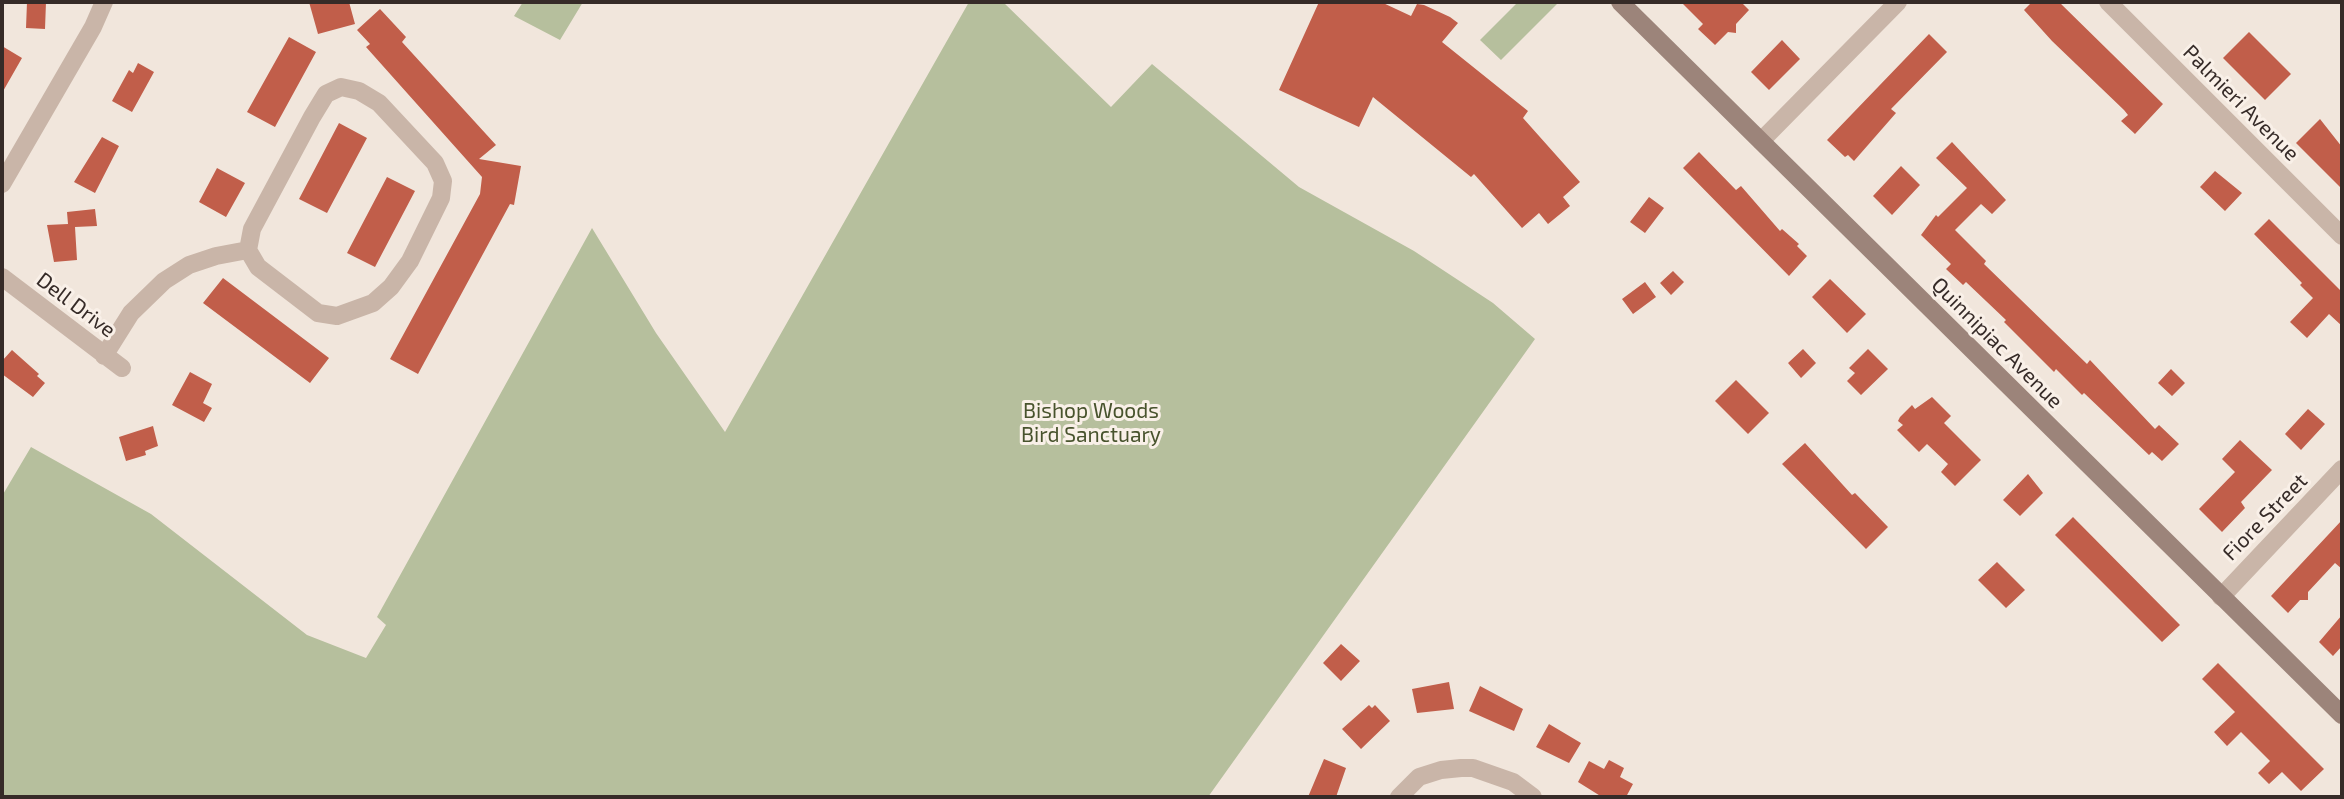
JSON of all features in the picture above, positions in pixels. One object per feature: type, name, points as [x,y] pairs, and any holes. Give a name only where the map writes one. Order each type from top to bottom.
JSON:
[{"type":"main road","name":"Quinnipiac Avenue","points":[[1620,2],[2342,715]]},
{"type":"street","points":[[2,184],[93,27],[104,2]]},
{"type":"street","points":[[1761,141],[1898,2]]},
{"type":"street","name":"Palmieri Avenue","points":[[2108,2],[2342,236]]},
{"type":"street","points":[[341,88],[359,91],[379,103],[435,163],[443,181],[442,198],[410,261],[391,287],[373,303],[337,316],[318,313],[258,267],[248,250],[252,229],[312,117],[326,94],[341,88]]},
{"type":"street","points":[[104,356],[131,313],[164,281],[189,265],[248,250]]},
{"type":"street","name":"Dell Drive","points":[[2,277],[122,369]]},
{"type":"street","name":"Fiore Street","points":[[2221,597],[2342,469]]},
{"type":"street","points":[[1399,797],[1419,777],[1441,770],[1461,768],[1482,771],[1513,782],[1533,797]]},
{"type":"green space","points":[[523,2],[583,2],[560,40],[514,16]]},
{"type":"green space","name":"Bishop Woods Bird Sanctuary","points":[[969,2],[1003,2],[1111,107],[1152,64],[1299,187],[1414,251],[1493,303],[1535,339],[1208,797],[2,797],[2,496],[31,447],[151,514],[307,635],[366,658],[386,625],[377,617],[592,228],[656,333],[725,432]]},
{"type":"green space","points":[[1518,2],[1559,2],[1501,60],[1480,40]]},
{"type":"building","points":[[27,2],[46,2],[45,29],[26,28]]},
{"type":"building","points":[[309,2],[349,2],[355,24],[318,34]]},
{"type":"building","points":[[1319,2],[1381,2],[1411,16],[1417,4],[1424,5],[1458,23],[1442,42],[1528,111],[1523,118],[1580,182],[1563,197],[1570,206],[1548,224],[1539,213],[1522,228],[1474,174],[1471,177],[1373,97],[1359,127],[1279,90]]},
{"type":"building","points":[[1681,2],[1741,2],[1749,10],[1736,24],[1736,33],[1728,32],[1715,45],[1698,29],[1703,24]]},
{"type":"building","points":[[2032,2],[2059,2],[2163,104],[2135,134],[2121,121],[2128,115],[2124,110],[2052,41],[2024,10]]},
{"type":"building","points":[[380,9],[406,37],[402,42],[496,145],[479,159],[521,166],[514,205],[510,204],[418,374],[390,359],[480,194],[482,177],[366,47],[370,44],[357,30]]},
{"type":"building","points":[[2249,32],[2291,74],[2265,100],[2223,58]]},
{"type":"building","points":[[1929,34],[1947,52],[1891,109],[1896,113],[1854,161],[1848,155],[1845,157],[1827,140]]},
{"type":"building","points":[[289,37],[316,52],[275,127],[247,112]]},
{"type":"building","points":[[1782,40],[1800,59],[1769,90],[1751,72]]},
{"type":"building","points":[[2,46],[22,58],[2,93]]},
{"type":"building","points":[[138,63],[154,72],[132,112],[112,101],[129,70],[133,73]]},
{"type":"building","points":[[2320,119],[2342,147],[2342,189],[2296,143]]},
{"type":"building","points":[[339,123],[367,138],[327,213],[299,199]]},
{"type":"building","points":[[102,137],[119,146],[95,193],[74,182]]},
{"type":"building","points":[[1952,142],[2006,200],[1992,214],[1981,204],[1955,230],[1986,261],[1984,264],[2087,364],[2090,360],[2155,429],[2159,425],[2179,444],[2162,461],[2152,452],[2149,455],[2084,393],[2082,395],[2056,369],[2054,372],[2004,322],[2006,320],[1966,282],[1963,285],[1946,269],[1951,264],[1921,235],[1936,215],[1938,217],[1967,188],[1936,158]]},
{"type":"building","points":[[1699,152],[1736,190],[1741,186],[1780,231],[1782,229],[1799,244],[1797,246],[1807,256],[1789,276],[1683,168]]},
{"type":"building","points":[[1901,166],[1920,185],[1892,215],[1873,196]]},
{"type":"building","points":[[217,168],[245,183],[226,217],[199,202]]},
{"type":"building","points":[[2215,171],[2242,193],[2225,211],[2200,187]]},
{"type":"building","points":[[387,177],[415,191],[375,267],[347,253]]},
{"type":"building","points":[[1649,197],[1664,208],[1645,233],[1630,222]]},
{"type":"building","points":[[95,209],[97,226],[75,227],[77,260],[54,262],[47,225],[68,224],[67,212]]},
{"type":"building","points":[[2269,219],[2342,292],[2342,326],[2329,314],[2307,338],[2290,322],[2313,298],[2254,234]]},
{"type":"building","points":[[1673,271],[1684,282],[1671,295],[1660,283]]},
{"type":"building","points":[[223,278],[329,358],[310,383],[203,303]]},
{"type":"building","points":[[1830,279],[1866,314],[1847,333],[1812,297]]},
{"type":"building","points":[[1645,282],[1656,297],[1633,314],[1622,299]]},
{"type":"building","points":[[1803,349],[1816,363],[1801,378],[1788,363]]},
{"type":"building","points":[[1868,349],[1888,369],[1861,395],[1847,381],[1855,373],[1849,368]]},
{"type":"building","points":[[12,350],[39,374],[37,376],[45,383],[33,397],[2,374],[2,361]]},
{"type":"building","points":[[2171,369],[2185,383],[2172,396],[2158,383]]},
{"type":"building","points":[[190,372],[212,384],[203,403],[212,408],[204,422],[172,405]]},
{"type":"building","points":[[1736,380],[1769,413],[1748,434],[1715,401]]},
{"type":"building","points":[[1932,397],[1951,416],[1944,423],[1981,460],[1955,486],[1941,472],[1948,464],[1927,444],[1919,452],[1897,430],[1903,425],[1898,421],[1900,417],[1912,405],[1915,409]]},
{"type":"building","points":[[2308,409],[2325,424],[2301,450],[2285,434]]},
{"type":"building","points":[[153,426],[158,446],[145,451],[146,455],[126,461],[119,437]]},
{"type":"building","points":[[2240,440],[2272,470],[2241,502],[2245,508],[2222,532],[2199,509],[2235,472],[2222,459]]},
{"type":"building","points":[[1805,443],[1852,495],[1855,493],[1888,527],[1866,549],[1782,464]]},
{"type":"building","points":[[2028,474],[2043,493],[2020,516],[2003,500]]},
{"type":"building","points":[[2073,517],[2180,625],[2162,642],[2055,535]]},
{"type":"building","points":[[2342,520],[2342,569],[2335,563],[2308,592],[2308,600],[2300,600],[2288,613],[2271,596]]},
{"type":"building","points":[[1997,562],[2025,590],[2006,608],[1978,580]]},
{"type":"building","points":[[2342,615],[2342,646],[2333,656],[2319,642]]},
{"type":"building","points":[[1341,644],[1360,661],[1341,681],[1323,663]]},
{"type":"building","points":[[2218,663],[2324,769],[2301,791],[2282,772],[2269,784],[2258,773],[2270,761],[2241,732],[2227,746],[2214,732],[2235,712],[2202,679]]},
{"type":"building","points":[[1449,682],[1454,709],[1417,713],[1412,689]]},
{"type":"building","points":[[1480,686],[1523,709],[1514,731],[1469,711]]},
{"type":"building","points":[[1369,705],[1372,708],[1375,705],[1390,721],[1361,749],[1342,729]]},
{"type":"building","points":[[1549,724],[1581,743],[1569,763],[1536,747]]},
{"type":"building","points":[[1324,759],[1346,768],[1336,797],[1308,797]]},
{"type":"building","points":[[1609,760],[1624,768],[1620,777],[1633,784],[1626,797],[1602,797],[1578,782],[1589,761],[1604,769]]}]
